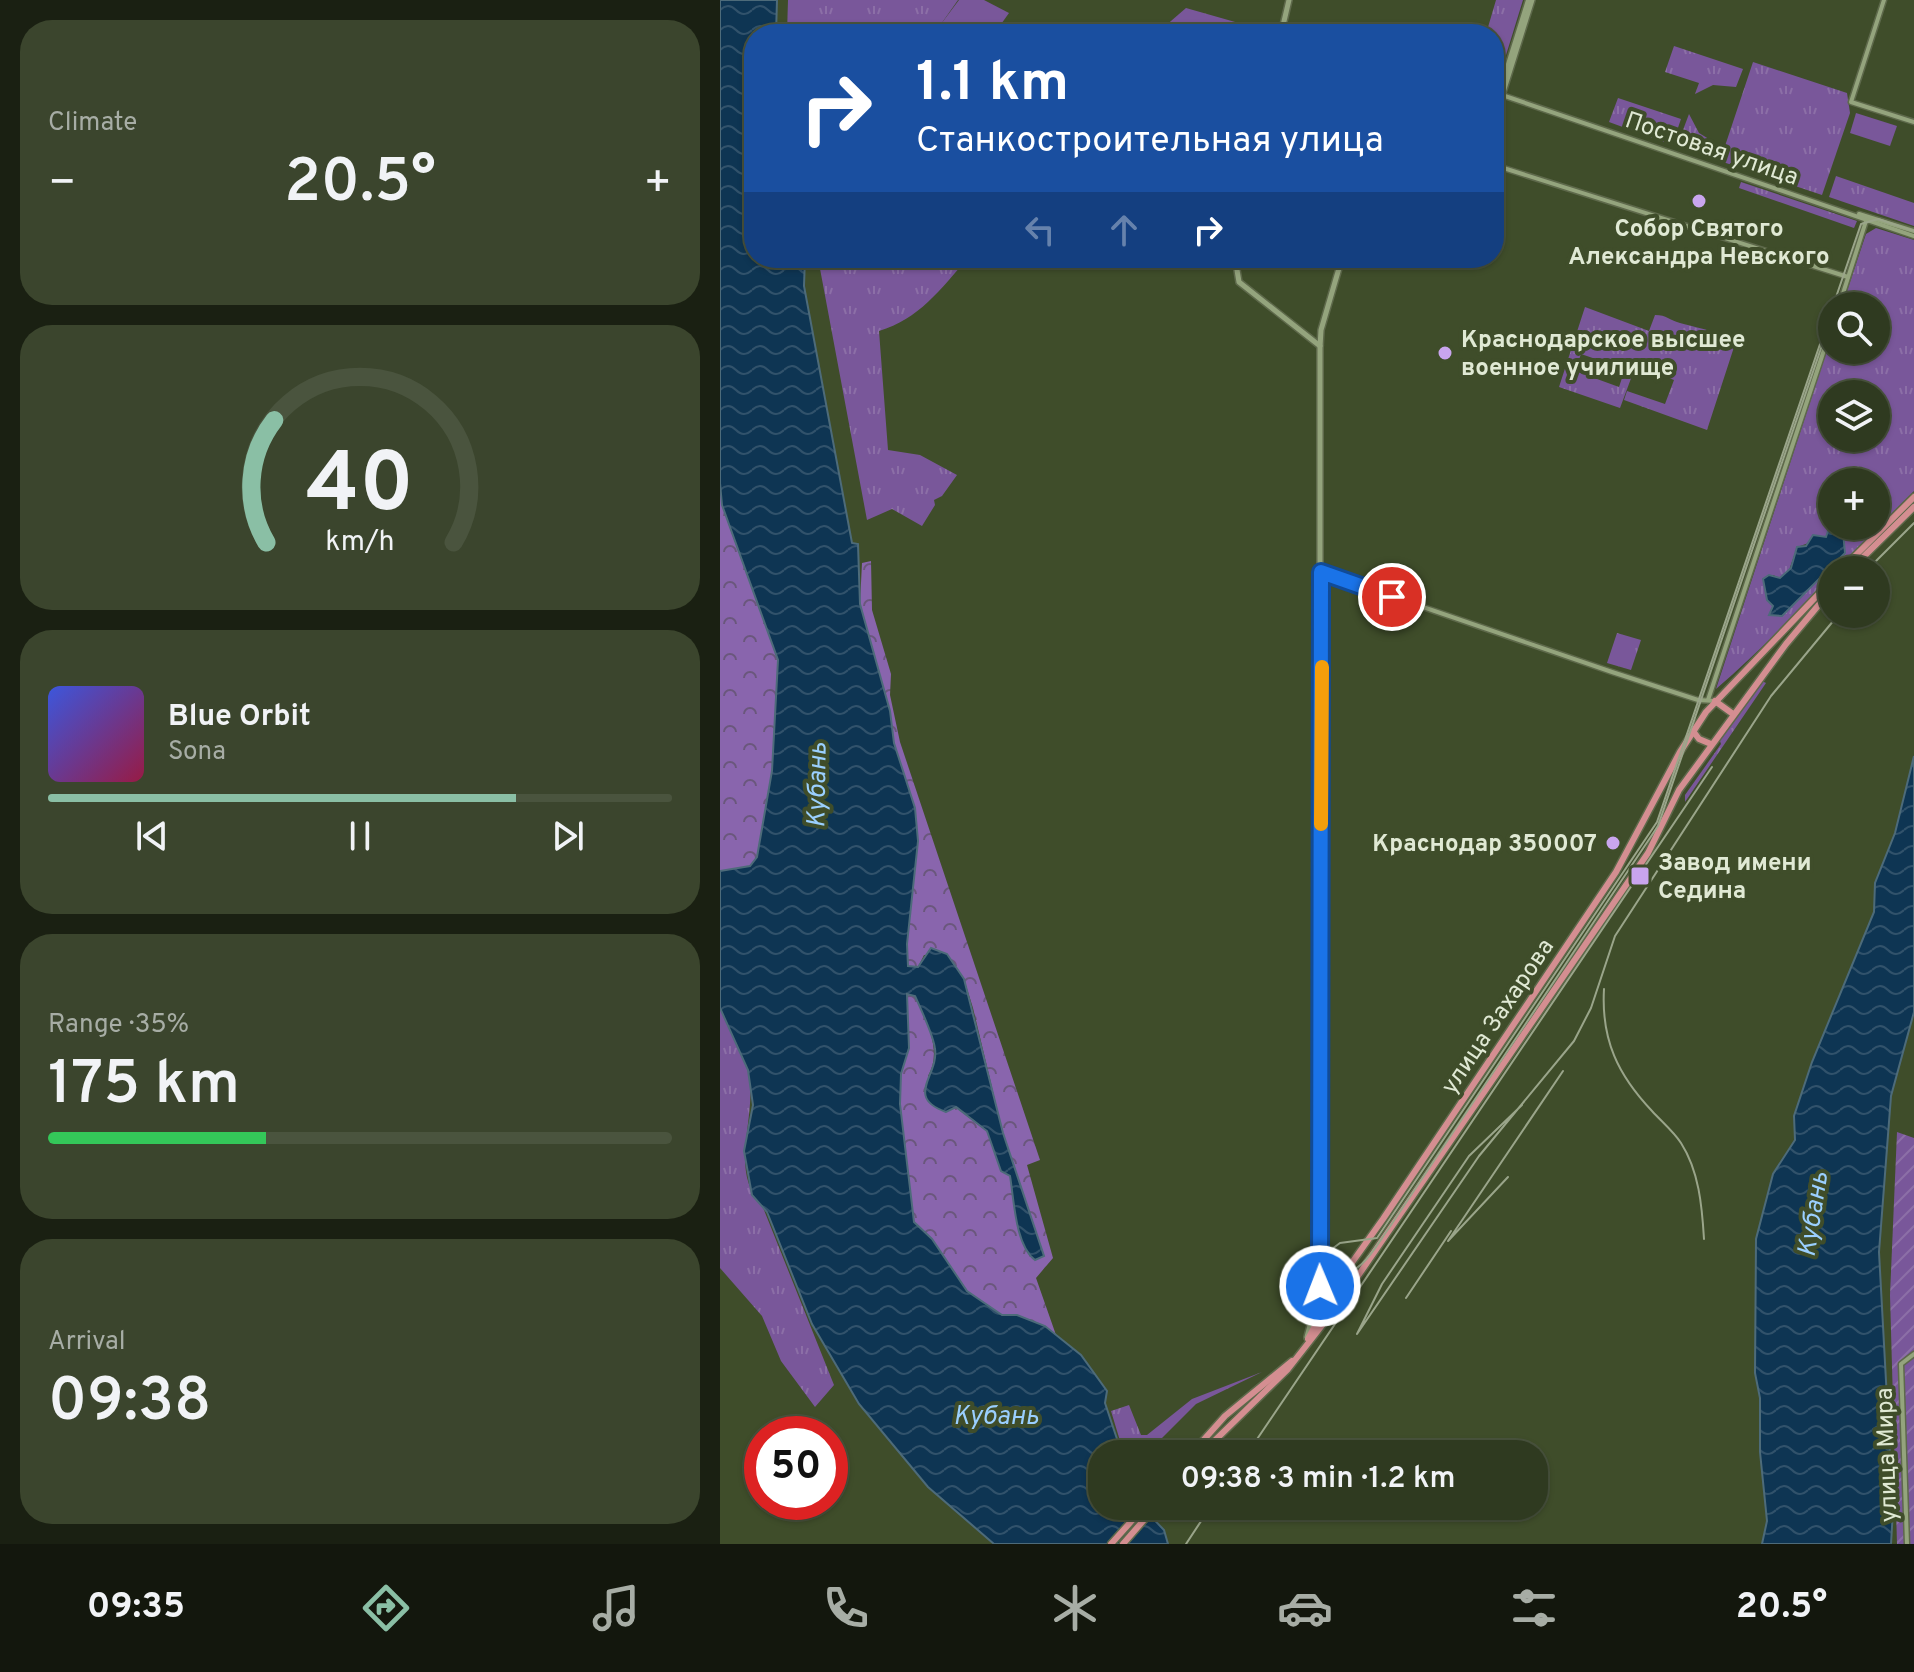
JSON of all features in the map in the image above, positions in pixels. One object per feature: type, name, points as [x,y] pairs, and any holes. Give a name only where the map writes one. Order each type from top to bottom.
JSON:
[{"type":"main road","points":[[1283,24],[1289,0]]},
{"type":"main road","points":[[1504,83],[1530,0]]},
{"type":"main road","points":[[1237,268],[1239,282],[1320,347]]},
{"type":"main road","points":[[1303,1349],[1320,1286],[1320,347],[1321,330],[1339,268]]},
{"type":"main road","points":[[1301,333],[1312,336],[1321,330]]},
{"type":"main road","points":[[1855,556],[1914,497]]},
{"type":"main road","points":[[1864,556],[1914,507]]},
{"type":"main road","points":[[1733,714],[1712,700],[1818,594]]},
{"type":"main road","name":"улица Захарова","points":[[1208,1440],[1292,1361],[1338,1305],[1648,853],[1679,790],[1733,714],[1818,607]]},
{"type":"main road","name":"улица Захарова","points":[[1303,1349],[1341,1278],[1616,872],[1712,700]]},
{"type":"main road","points":[[1693,731],[1699,739],[1711,744]]},
{"type":"main road","points":[[1320,1286],[1327,1290],[1341,1278]]},
{"type":"main road","points":[[1329,1298],[1332,1304],[1338,1305]]},
{"type":"main road","points":[[1318,1301],[1323,1312],[1332,1313]]},
{"type":"main road","points":[[1111,1544],[1132,1520]]},
{"type":"main road","points":[[1123,1544],[1144,1520]]},
{"type":"street","points":[[1884,0],[1851,102],[1914,122]]},
{"type":"street","name":"Постовая улица","points":[[1504,94],[1866,221],[1914,234]]},
{"type":"street","name":"Постовая улица","points":[[1504,94],[1914,234]]},
{"type":"street","points":[[1504,168],[1848,277]]},
{"type":"street","points":[[1843,292],[1866,221]]},
{"type":"street","name":"улица Захарова","points":[[1712,700],[1820,364]]},
{"type":"street","points":[[1321,572],[1612,672],[1712,700]]},
{"type":"street","name":"улица Мира","points":[[1907,1544],[1901,1364],[1914,1354]]},
{"type":"green space","points":[[788,0],[958,0],[941,24],[787,24]]},
{"type":"green space","points":[[959,0],[984,0],[1009,13],[1001,24],[941,24]]},
{"type":"green space","points":[[1496,0],[1523,0],[1504,62],[1504,24],[1489,24]]},
{"type":"green space","points":[[1186,8],[1242,24],[1168,24]]},
{"type":"green space","points":[[1674,46],[1743,69],[1736,87],[1713,85],[1695,94],[1699,83],[1665,72]]},
{"type":"green space","points":[[1753,62],[1847,93],[1850,113],[1822,195],[1720,161]]},
{"type":"green space","points":[[1618,98],[1681,119],[1672,145],[1609,122]]},
{"type":"green space","points":[[1856,113],[1897,126],[1890,146],[1850,133]]},
{"type":"green space","points":[[1689,114],[1699,133],[1717,144],[1712,158],[1677,146]]},
{"type":"green space","points":[[1836,176],[1914,203],[1914,226],[1829,197]]},
{"type":"green space","points":[[1741,182],[1857,221],[1854,228],[1739,188]]},
{"type":"green space","points":[[1876,228],[1914,240],[1914,491],[1890,516],[1890,468],[1818,468],[1818,540],[1797,547],[1788,573],[1780,578],[1773,575],[1763,579],[1767,599],[1774,607],[1770,614],[1818,576],[1818,591],[1716,689],[1822,364],[1890,364],[1890,292],[1847,292],[1866,234]]},
{"type":"green space","points":[[820,268],[959,268],[917,311],[879,331],[888,450],[920,455],[957,475],[942,496],[934,500],[935,505],[922,526],[892,509],[867,520]]},
{"type":"green space","points":[[1585,307],[1649,331],[1655,315],[1662,316],[1714,333],[1735,344],[1707,430],[1624,400],[1627,391],[1665,404],[1674,380],[1636,365],[1620,408],[1559,387]],"holes":[[[1581,354],[1625,369],[1619,387],[1575,371]]]},
{"type":"green space","points":[[720,483],[728,523],[778,660],[772,771],[757,857],[746,868],[730,871],[720,871]]},
{"type":"green space","points":[[1840,540],[1867,540],[1852,556],[1842,556],[1845,554]]},
{"type":"green space","points":[[871,561],[872,610],[891,674],[890,695],[900,742],[1040,1160],[1027,1165],[1053,1258],[1036,1278],[1056,1335],[1045,1326],[1017,1315],[1002,1315],[967,1291],[932,1239],[914,1222],[900,1104],[901,1074],[909,1048],[906,993],[915,996],[931,1036],[934,1056],[928,1076],[955,1107],[987,1131],[1001,1171],[1010,1176],[1021,1236],[1030,1257],[1037,1235],[1003,1133],[964,979],[947,954],[924,955],[918,967],[908,966],[907,944],[918,841],[915,808],[894,743],[890,711],[860,603],[862,563]]},
{"type":"green space","points":[[1617,633],[1641,640],[1631,670],[1607,663]]},
{"type":"green space","points":[[1762,681],[1766,683],[1685,802],[1685,795],[1721,744],[1719,738]]},
{"type":"green space","points":[[720,1008],[740,1047],[748,1071],[747,1175],[834,1385],[815,1407],[781,1361],[762,1316],[720,1268]]},
{"type":"green space","points":[[1897,1132],[1914,1138],[1914,1544],[1897,1544],[1890,1295]]},
{"type":"green space","points":[[1262,1372],[1196,1404],[1160,1440],[1120,1440],[1111,1411],[1129,1405],[1141,1435],[1147,1435],[1192,1399]]},
{"type":"water","name":"Кубань","points":[[720,0],[777,0],[776,24],[744,24],[744,268],[805,268],[804,286],[852,543],[858,544],[860,604],[890,711],[894,743],[915,808],[918,841],[907,944],[908,966],[918,967],[931,948],[947,954],[964,979],[1003,1133],[1044,1256],[1035,1260],[1023,1244],[1016,1221],[1010,1176],[1001,1171],[987,1131],[956,1107],[946,1112],[927,1099],[926,1085],[935,1059],[935,1049],[915,996],[907,994],[909,1048],[901,1074],[900,1104],[914,1222],[932,1239],[967,1291],[1002,1315],[1017,1315],[1045,1326],[1081,1355],[1107,1391],[1105,1403],[1117,1440],[1088,1440],[1088,1520],[1154,1520],[1164,1530],[1168,1544],[994,1544],[928,1487],[859,1404],[812,1324],[767,1212],[752,1195],[744,1151],[753,1105],[748,1070],[720,1008],[720,871],[750,866],[757,857],[772,771],[778,660],[722,505]]},
{"type":"water","points":[[1813,535],[1818,536],[1818,540],[1844,540],[1845,553],[1842,556],[1818,556],[1818,580],[1782,616],[1769,615],[1773,606],[1767,600],[1763,579],[1769,575],[1780,578],[1791,568],[1797,547],[1806,546]]},
{"type":"water","name":"Кубань","points":[[1914,756],[1914,1012],[1891,1096],[1879,1252],[1893,1510],[1891,1544],[1762,1544],[1767,1521],[1760,1452],[1760,1398],[1755,1373],[1756,1239],[1773,1174],[1795,1140],[1794,1116],[1812,1062],[1874,912],[1875,883],[1895,833]]},
{"type":"tram line","points":[[1838,292],[1861,224],[1878,219],[1914,231]]},
{"type":"tram line","points":[[1818,350],[1657,822],[1377,1238],[1340,1243],[1332,1249],[1330,1261],[1337,1271],[1353,1270],[1373,1251],[1658,826],[1818,357]]},
{"type":"railway","points":[[1881,556],[1914,523]]},
{"type":"railway","points":[[1518,1109],[1574,1041],[1591,1008],[1615,936],[1771,696],[1827,628]]},
{"type":"railway","points":[[1256,1440],[1712,767]]},
{"type":"railway","points":[[1604,989],[1605,1025],[1614,1056],[1640,1098],[1678,1139],[1692,1165],[1701,1202],[1704,1239]]},
{"type":"railway","points":[[1508,1177],[1448,1241],[1563,1071]]},
{"type":"railway","points":[[1518,1109],[1522,1105]]},
{"type":"railway","points":[[1518,1109],[1479,1156],[1357,1334],[1382,1284],[1469,1156],[1518,1109]]},
{"type":"railway","points":[[1406,1298],[1451,1231]]},
{"type":"railway","points":[[1186,1544],[1202,1520]]},
{"type":"slow traffic","points":[[1321,824],[1322,667]]},
{"type":"place","name":"Собор Святого Александра Невского","points":[[1699,201]]},
{"type":"place","name":"Краснодарское высшее военное училище","points":[[1445,353]]},
{"type":"place","name":"Краснодар 350007","points":[[1613,843]]},
{"type":"place","name":"Завод имени Седина","points":[[1640,876]]},
{"type":"route","points":[[1320,1286],[1321,572],[1392,597]]}]
